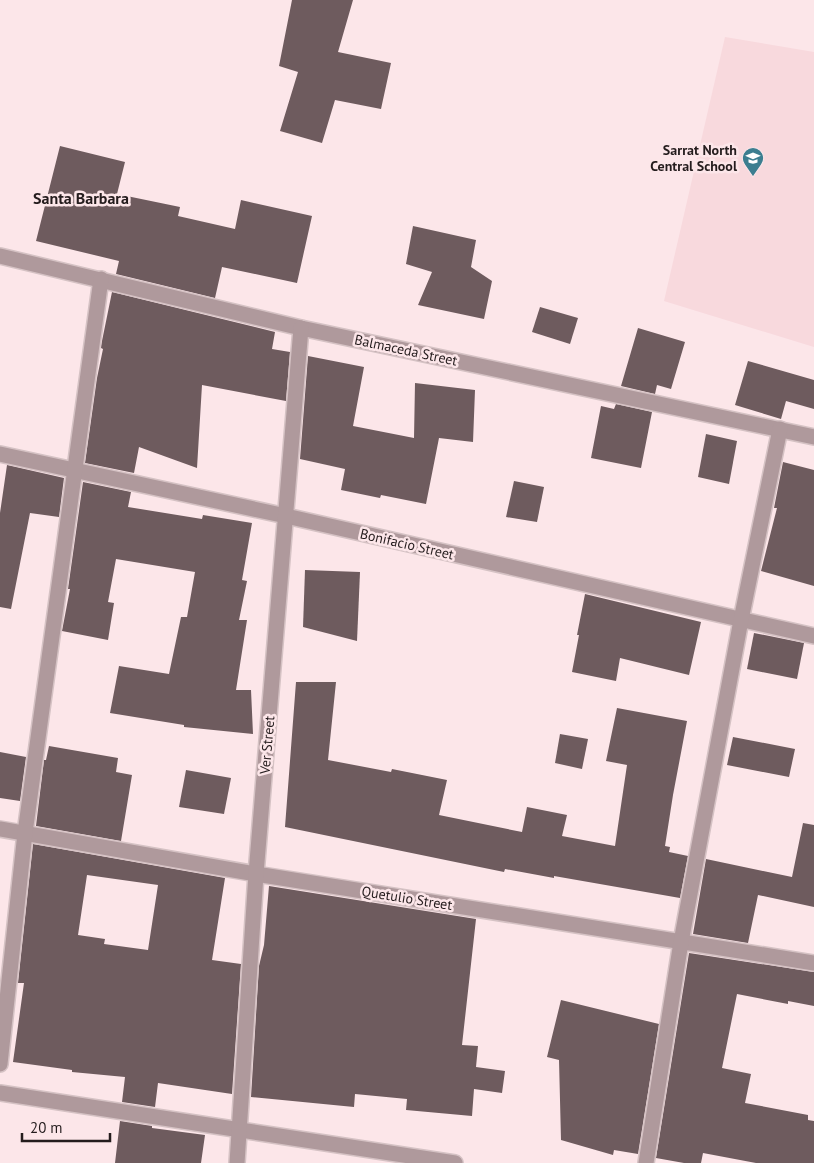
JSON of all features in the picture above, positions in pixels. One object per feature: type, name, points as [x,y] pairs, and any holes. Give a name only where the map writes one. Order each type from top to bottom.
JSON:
[{"type":"street","name":"Balmaceda Street","points":[[0,256],[301,328],[814,436]]},
{"type":"street","points":[[0,1064],[25,833],[101,279]]},
{"type":"street","name":"Ver Street","points":[[237,1163],[256,874],[301,328]]},
{"type":"street","points":[[646,1163],[680,942],[741,620],[780,429]]},
{"type":"street","name":"Bonifacio Street","points":[[0,454],[286,516],[814,636]]},
{"type":"street","name":"Quetulio Street","points":[[0,829],[256,874],[814,963]]},
{"type":"street","points":[[0,1093],[455,1163]]},
{"type":"shaded area","name":"Sarrat North Central School","points":[[725,37],[814,52],[814,347],[664,301]]},
{"type":"building","points":[[292,0],[353,0],[338,52],[391,63],[381,109],[335,100],[322,143],[280,131],[298,72],[279,66]]},
{"type":"building","points":[[60,146],[125,162],[117,194],[180,207],[178,216],[235,229],[241,200],[312,216],[297,283],[222,267],[215,298],[116,274],[119,261],[36,241]]},
{"type":"building","points":[[413,226],[476,240],[471,267],[492,281],[484,319],[418,305],[432,272],[406,264]]},
{"type":"building","points":[[112,292],[275,332],[272,349],[290,352],[286,401],[202,385],[197,468],[139,447],[134,473],[85,463],[103,349],[101,348],[102,341]]},
{"type":"building","points":[[540,307],[578,318],[570,344],[532,332]]},
{"type":"building","points":[[638,328],[685,342],[671,389],[657,385],[655,394],[621,386]]},
{"type":"building","points":[[308,356],[364,367],[353,426],[414,438],[415,383],[475,390],[473,442],[439,438],[426,504],[381,495],[380,498],[341,490],[345,469],[300,459]]},
{"type":"building","points":[[748,361],[814,380],[814,409],[786,401],[781,419],[735,405]]},
{"type":"building","points":[[616,404],[652,412],[641,468],[591,458],[601,406],[614,409]]},
{"type":"building","points":[[706,434],[737,441],[729,484],[698,477]]},
{"type":"building","points":[[783,462],[814,470],[814,586],[761,571],[777,508],[774,508]]},
{"type":"building","points":[[7,465],[64,478],[59,517],[30,513],[11,609],[0,607],[0,513]]},
{"type":"building","points":[[514,481],[544,487],[537,522],[506,517]]},
{"type":"building","points":[[83,482],[131,492],[128,507],[202,519],[203,515],[252,523],[242,580],[247,581],[239,620],[247,620],[236,690],[251,690],[253,734],[184,727],[184,725],[110,713],[119,666],[169,674],[181,617],[187,617],[195,572],[116,559],[108,602],[114,603],[108,640],[62,631],[70,589],[68,589]]},
{"type":"building","points":[[305,570],[360,572],[357,641],[303,627]]},
{"type":"building","points":[[585,594],[701,622],[689,675],[620,658],[616,681],[572,672]]},
{"type":"building","points":[[754,633],[804,643],[797,679],[747,669]]},
{"type":"building","points":[[296,682],[336,682],[328,760],[391,772],[392,769],[447,780],[439,815],[522,832],[527,807],[567,815],[562,836],[615,846],[627,765],[606,761],[617,708],[687,721],[665,846],[670,847],[669,852],[688,856],[680,898],[554,876],[554,878],[505,869],[504,872],[285,827]]},
{"type":"building","points":[[560,734],[588,739],[582,769],[555,763]]},
{"type":"building","points":[[733,737],[795,749],[789,777],[727,765]]},
{"type":"building","points":[[49,746],[118,758],[116,772],[132,775],[121,841],[36,826],[44,760],[46,760]]},
{"type":"building","points":[[0,752],[26,757],[20,801],[0,798]]},
{"type":"building","points":[[186,770],[231,778],[224,814],[179,807]]},
{"type":"building","points":[[803,823],[814,825],[814,907],[758,895],[748,943],[693,934],[706,859],[792,877]]},
{"type":"building","points":[[33,844],[225,878],[212,960],[241,964],[232,1094],[158,1083],[155,1107],[122,1102],[125,1077],[72,1072],[72,1070],[13,1062],[24,983],[18,983]],"holes":[[[87,875],[158,885],[148,950],[104,944],[105,939],[78,935]]]},
{"type":"building","points":[[269,886],[476,919],[462,1045],[478,1046],[476,1067],[505,1071],[502,1093],[474,1089],[472,1116],[406,1110],[407,1099],[355,1094],[354,1107],[251,1097],[259,966],[264,945]]},
{"type":"building","points":[[689,953],[814,972],[814,1006],[788,1001],[788,1004],[737,994],[722,1068],[751,1074],[745,1103],[808,1115],[808,1120],[814,1121],[814,1163],[756,1163],[703,1153],[701,1163],[684,1163],[656,1158]]},
{"type":"building","points":[[561,1000],[659,1024],[638,1154],[614,1150],[613,1155],[561,1140],[559,1060],[547,1057]]},
{"type":"building","points":[[120,1121],[152,1126],[152,1128],[205,1135],[201,1163],[115,1163]]},
{"type":"place","name":"Sarrat North Central School","points":[[753,177]]},
{"type":"district","name":"Santa Barbara","points":[[81,198]]}]
